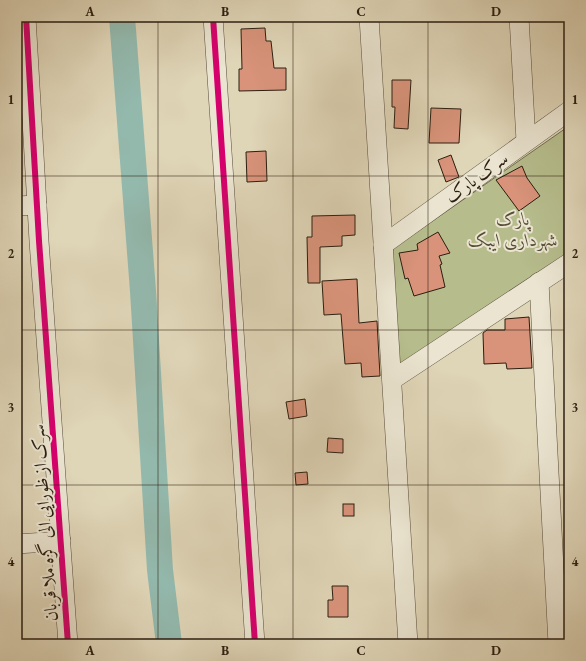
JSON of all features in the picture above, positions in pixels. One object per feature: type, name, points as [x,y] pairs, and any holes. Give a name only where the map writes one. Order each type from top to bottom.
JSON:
[{"type":"street","name":"سرک از ظورایی الی گزه ملا قربان","points":[[26,17],[37,205],[68,644]]},
{"type":"street","points":[[214,17],[254,644]]},
{"type":"street","points":[[369,17],[408,644]]},
{"type":"street","points":[[519,17],[526,141]]},
{"type":"street","name":"سرک پارک","points":[[383,245],[569,111]]},
{"type":"street","points":[[17,206],[37,205]]},
{"type":"street","points":[[392,380],[569,263]]},
{"type":"street","points":[[539,282],[558,644]]},
{"type":"street","name":"سرک از ظورایی الی گزه ملا قربان","points":[[17,544],[61,541]]},
{"type":"green space","name":"پارک شهرداری ایبک","points":[[569,126],[569,254],[398,366],[388,252]]},
{"type":"building","points":[[265,28],[266,41],[271,41],[274,68],[286,68],[286,90],[239,91],[239,69],[242,69],[241,29]]},
{"type":"building","points":[[392,80],[411,80],[408,129],[394,128],[395,107],[392,107]]},
{"type":"building","points":[[431,108],[461,109],[459,143],[429,143]]},
{"type":"building","points":[[266,151],[267,181],[247,182],[246,152]]},
{"type":"building","points":[[451,155],[459,177],[446,182],[438,160]]},
{"type":"building","points":[[522,166],[527,178],[540,196],[519,211],[496,180]]},
{"type":"building","points":[[355,215],[355,235],[342,236],[342,246],[320,247],[320,283],[308,283],[307,237],[312,237],[312,216]]},
{"type":"building","points":[[438,232],[450,253],[439,256],[442,264],[440,265],[445,287],[414,296],[408,278],[405,279],[399,253],[418,250],[417,244]]},
{"type":"building","points":[[357,279],[359,323],[377,321],[380,376],[362,377],[361,363],[345,364],[341,314],[324,315],[322,281]]},
{"type":"building","points":[[529,317],[532,368],[507,369],[506,363],[484,364],[483,333],[487,330],[505,330],[505,319]]},
{"type":"building","points":[[305,399],[307,416],[289,419],[286,402]]},
{"type":"building","points":[[328,438],[343,439],[343,453],[327,452]]},
{"type":"building","points":[[307,472],[308,484],[296,485],[295,473]]},
{"type":"building","points":[[343,504],[354,504],[354,516],[343,516]]},
{"type":"building","points":[[332,586],[348,586],[348,617],[328,617],[328,600],[333,600]]},
{"type":"waterway","points":[[122,17],[143,291],[160,570],[169,644]]},
{"type":"cycle path","points":[[26,17],[39,241],[68,644]]},
{"type":"cycle path","points":[[213,17],[255,644]]}]
